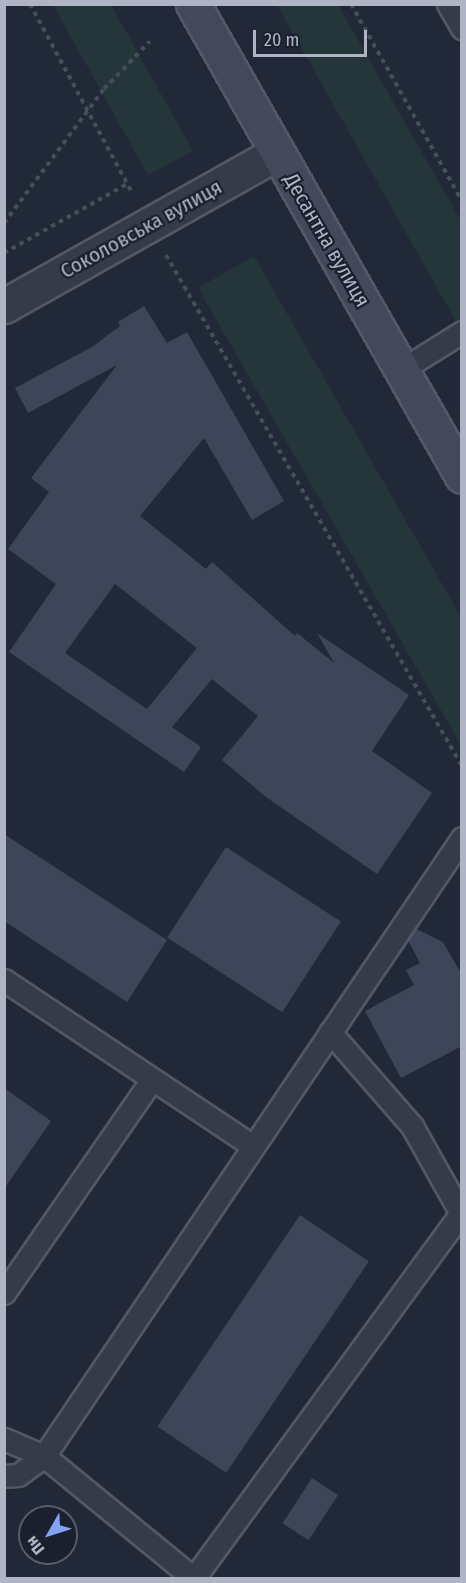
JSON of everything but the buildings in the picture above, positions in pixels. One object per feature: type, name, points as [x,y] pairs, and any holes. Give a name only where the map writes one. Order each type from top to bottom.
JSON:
[{"type":"main road","name":"Десантна вулиця","points":[[193,4],[462,476]]},
{"type":"street","name":"Соколовська вулиця","points":[[4,306],[277,153]]},
{"type":"lane","points":[[448,4],[462,28]]},
{"type":"lane","points":[[401,370],[462,333]]},
{"type":"lane","points":[[4,1476],[18,1475],[44,1456],[462,838]]},
{"type":"lane","points":[[4,980],[253,1146]]},
{"type":"lane","points":[[4,1439],[44,1456],[194,1578],[461,1214],[412,1126],[330,1032]]},
{"type":"lane","points":[[4,1293],[152,1079]]},
{"type":"path","points":[[30,4],[149,225],[462,766]]},
{"type":"path","points":[[351,4],[462,201]]},
{"type":"path","points":[[4,224],[87,111],[150,41]]},
{"type":"path","points":[[4,253],[127,184]]},
{"type":"shaded area","points":[[53,5],[111,5],[193,151],[148,175]]},
{"type":"shaded area","points":[[277,5],[338,5],[461,221],[461,330]]},
{"type":"shaded area","points":[[254,256],[461,617],[461,745],[198,288]]}]
